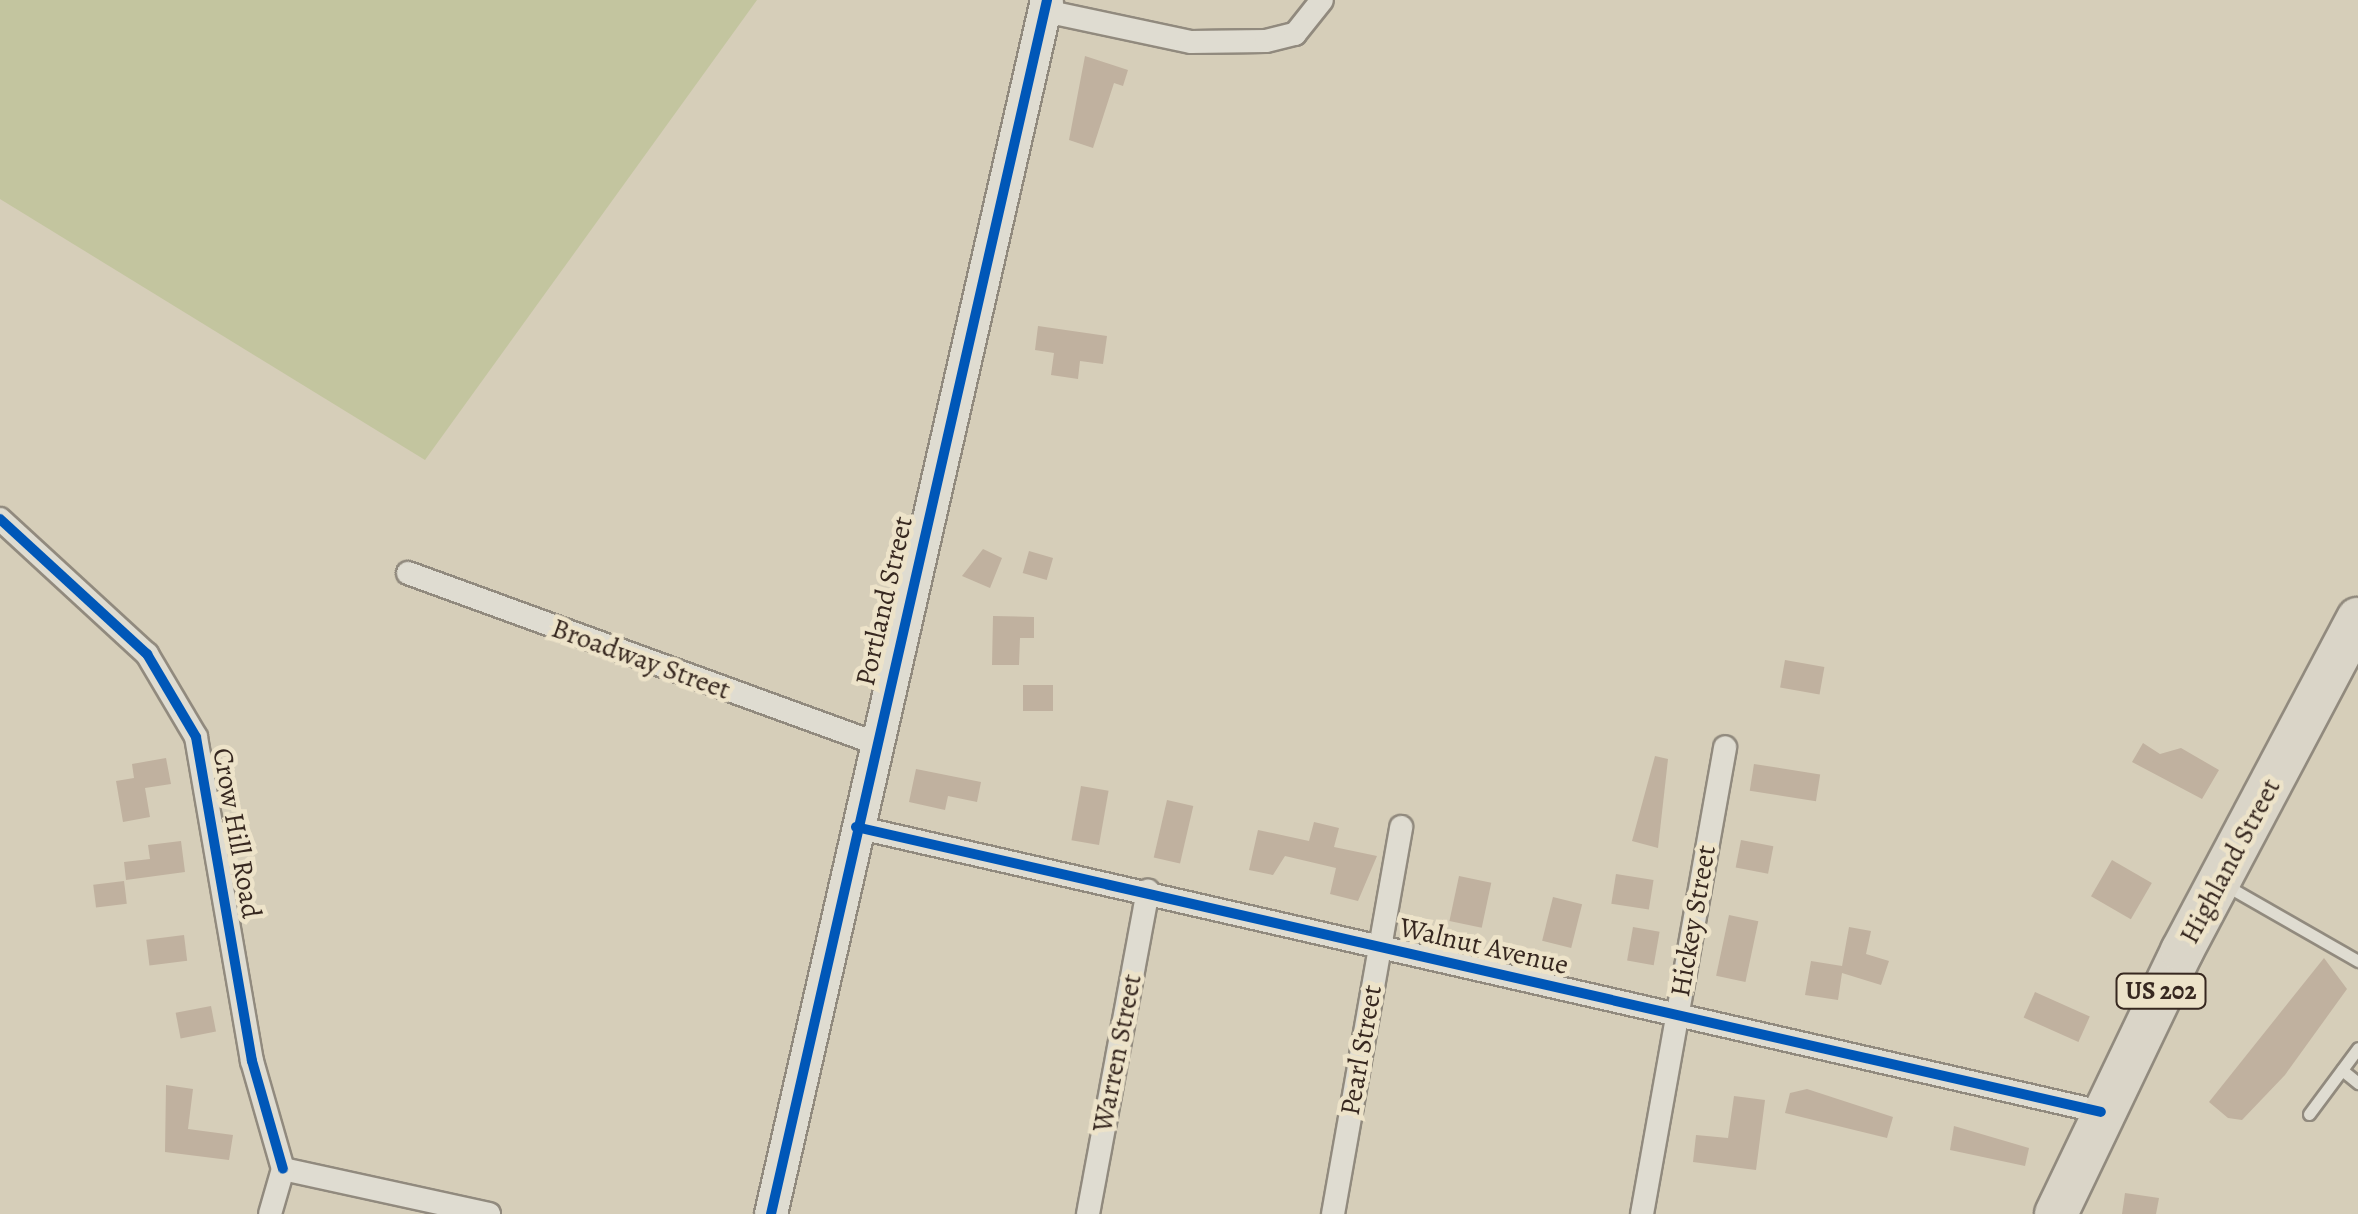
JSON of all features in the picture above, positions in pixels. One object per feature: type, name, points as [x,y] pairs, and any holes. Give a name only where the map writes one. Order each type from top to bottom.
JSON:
[{"type":"highway","name":"Highland Street","points":[[2056,1214],[2101,1112],[2358,619]]},
{"type":"street","points":[[1046,5],[1192,42],[1266,41],[1294,34],[1322,0]]},
{"type":"street","name":"Portland Street","points":[[772,1214],[875,743],[1046,5]]},
{"type":"street","name":"Crow Hill Road","points":[[0,519],[147,654],[196,736],[252,1062],[283,1169]]},
{"type":"street","name":"Broadway Street","points":[[408,573],[875,743]]},
{"type":"street","name":"Hickey Street","points":[[1642,1214],[1725,747]]},
{"type":"street","name":"Pearl Street","points":[[1333,1214],[1400,826]]},
{"type":"street","name":"Walnut Avenue","points":[[856,827],[2101,1112]]},
{"type":"street","name":"Warren Street","points":[[1088,1214],[1148,891]]},
{"type":"street","points":[[270,1214],[283,1169],[489,1214]]},
{"type":"lane","points":[[2219,881],[2358,962]]},
{"type":"lane","points":[[2309,1114],[2358,1048]]},
{"type":"lane","points":[[2342,1070],[2358,1084]]},
{"type":"green space","points":[[0,0],[757,0],[425,460],[0,199]]},
{"type":"building","points":[[1085,56],[1128,70],[1123,86],[1114,83],[1093,148],[1069,140]]},
{"type":"building","points":[[1038,326],[1107,336],[1103,364],[1080,361],[1078,379],[1051,375],[1054,353],[1035,350]]},
{"type":"building","points":[[983,549],[1002,558],[990,588],[962,576]]},
{"type":"building","points":[[1029,551],[1053,558],[1047,580],[1023,573]]},
{"type":"building","points":[[993,616],[1034,617],[1034,638],[1020,638],[1019,665],[992,665]]},
{"type":"building","points":[[1785,660],[1824,667],[1820,695],[1780,688]]},
{"type":"building","points":[[1023,685],[1053,685],[1053,711],[1023,711]]},
{"type":"building","points":[[2143,743],[2160,754],[2181,748],[2219,770],[2202,799],[2132,762]]},
{"type":"building","points":[[1655,756],[1668,759],[1658,848],[1632,841]]},
{"type":"building","points":[[166,758],[171,784],[145,788],[150,817],[123,822],[116,781],[134,778],[132,764]]},
{"type":"building","points":[[1754,764],[1820,774],[1816,801],[1750,791]]},
{"type":"building","points":[[916,769],[981,782],[977,802],[948,796],[945,810],[909,802]]},
{"type":"building","points":[[1081,786],[1109,791],[1099,845],[1071,840]]},
{"type":"building","points":[[1167,800],[1193,806],[1180,864],[1154,857]]},
{"type":"building","points":[[1314,822],[1339,828],[1334,847],[1377,856],[1358,901],[1330,894],[1336,868],[1285,856],[1273,875],[1249,870],[1258,830],[1309,841]]},
{"type":"building","points":[[1741,840],[1773,846],[1768,874],[1736,867]]},
{"type":"building","points":[[181,841],[185,872],[126,880],[124,862],[150,859],[148,845]]},
{"type":"building","points":[[2112,860],[2152,883],[2131,919],[2091,896]]},
{"type":"building","points":[[1616,874],[1654,880],[1649,910],[1611,904]]},
{"type":"building","points":[[1459,876],[1491,883],[1482,928],[1449,921]]},
{"type":"building","points":[[124,881],[127,904],[96,908],[93,885]]},
{"type":"building","points":[[1553,897],[1582,904],[1571,948],[1542,941]]},
{"type":"building","points":[[1729,915],[1758,921],[1745,982],[1716,976]]},
{"type":"building","points":[[1633,927],[1660,932],[1654,965],[1627,960]]},
{"type":"building","points":[[1849,927],[1871,931],[1866,954],[1889,961],[1881,985],[1842,973],[1838,1000],[1805,995],[1811,961],[1842,966]]},
{"type":"building","points":[[184,935],[187,961],[149,965],[146,940]]},
{"type":"building","points":[[2324,958],[2347,989],[2285,1075],[2242,1120],[2228,1118],[2209,1102]]},
{"type":"building","points":[[2035,992],[2090,1016],[2078,1042],[2024,1018]]},
{"type":"building","points":[[211,1006],[216,1032],[181,1038],[176,1013]]},
{"type":"building","points":[[166,1085],[193,1089],[188,1129],[233,1135],[229,1160],[165,1152]]},
{"type":"building","points":[[1807,1089],[1893,1117],[1887,1138],[1785,1113],[1790,1093]]},
{"type":"building","points":[[1734,1096],[1765,1100],[1756,1170],[1693,1162],[1696,1135],[1728,1138]]},
{"type":"building","points":[[1954,1126],[2029,1148],[2025,1166],[1950,1150]]},
{"type":"building","points":[[2125,1193],[2159,1198],[2156,1214],[2122,1214]]},
{"type":"cycle path","points":[[771,1214],[1047,0]]},
{"type":"cycle path","points":[[0,519],[147,654],[196,737],[252,1061],[283,1169]]},
{"type":"cycle path","points":[[856,827],[2101,1112]]}]
